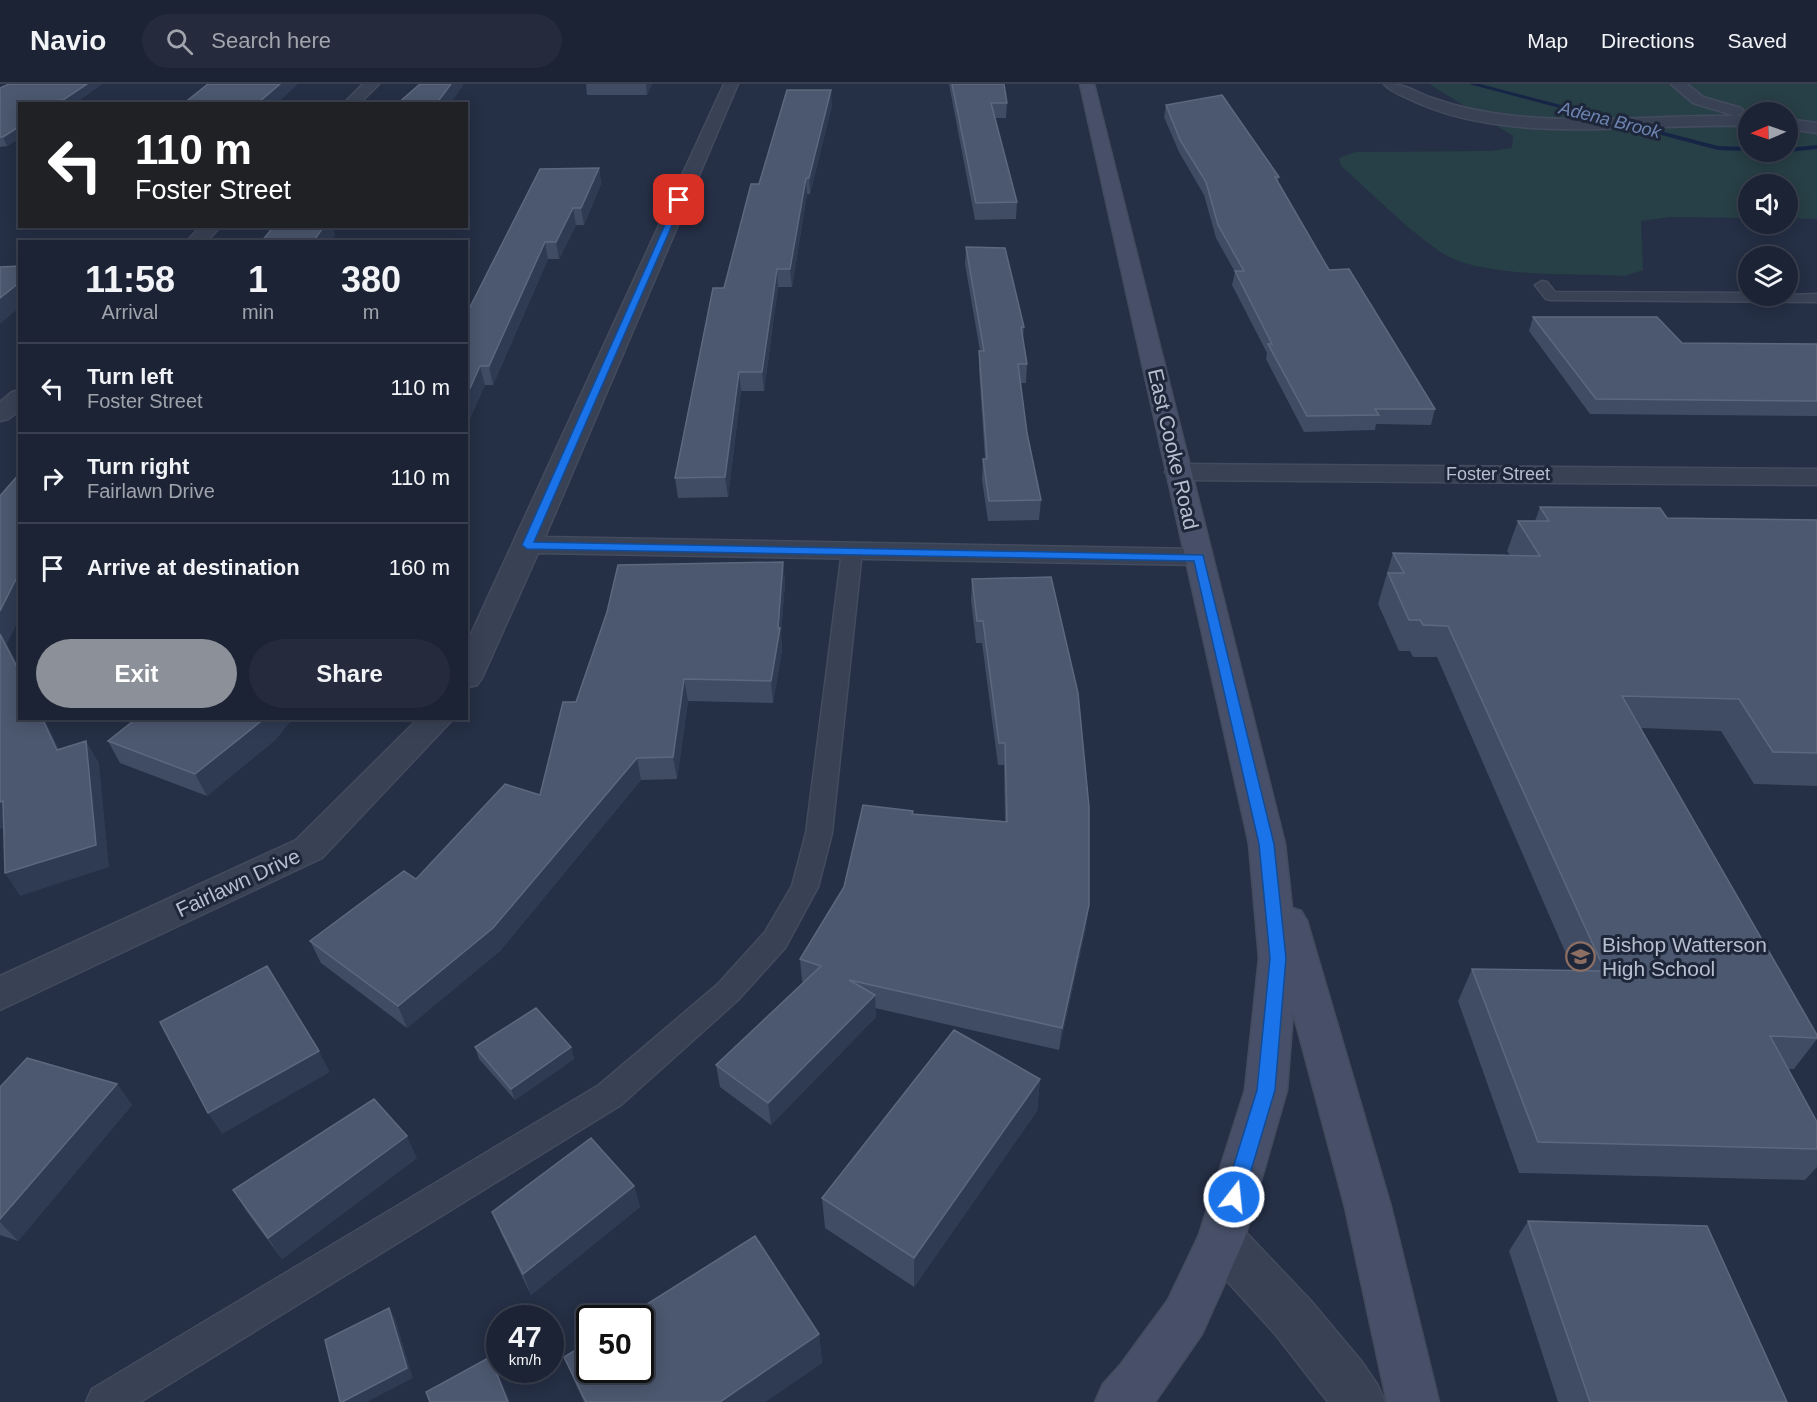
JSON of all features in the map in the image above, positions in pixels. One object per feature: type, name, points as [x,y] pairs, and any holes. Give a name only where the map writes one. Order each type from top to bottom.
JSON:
[{"type":"main road","name":"East Cooke Road","points":[[1087,84],[1267,844],[1278,958],[1266,1090],[1221,1240],[1185,1317],[1139,1382],[1121,1402]]},
{"type":"main road","points":[[1267,844],[1368,1207],[1413,1402]]},
{"type":"street","points":[[352,102],[372,84]]},
{"type":"street","points":[[468,674],[731,84]]},
{"type":"street","points":[[1391,84],[1428,102],[1472,114],[1555,124],[1738,121]]},
{"type":"street","points":[[1678,84],[1698,100],[1738,112]]},
{"type":"street","points":[[1688,120],[1697,109],[1698,100]]},
{"type":"street","points":[[1798,125],[1817,128]]},
{"type":"street","points":[[197,240],[210,228]]},
{"type":"street","points":[[0,414],[18,399]]},
{"type":"street","name":"Foster Street","points":[[1179,472],[1817,477]]},
{"type":"street","points":[[527,545],[1199,557]]},
{"type":"street","name":"Fairlawn Drive","points":[[0,994],[309,849],[436,720]]},
{"type":"street","points":[[1221,1240],[1296,1319],[1338,1371],[1359,1402]]},
{"type":"lane","points":[[1542,285],[1551,296],[1817,298]]},
{"type":"lane","points":[[105,1402],[610,1095],[728,993],[775,940],[805,887],[819,833],[852,551]]},
{"type":"shaded area","points":[[1429,84],[1817,84],[1817,219],[1798,218],[1798,174],[1738,174],[1738,218],[1671,217],[1641,221],[1643,270],[1625,276],[1502,270],[1456,260],[1439,251],[1401,221],[1341,166],[1339,158],[1356,152],[1490,151],[1512,148],[1513,136]]},
{"type":"building","points":[[9,84],[87,84],[63,100],[56,102],[18,102],[18,127],[3,137],[0,137],[0,88]]},
{"type":"building","points":[[208,84],[280,84],[259,102],[186,102]]},
{"type":"building","points":[[420,84],[451,84],[438,102],[399,102]]},
{"type":"building","points":[[952,84],[1004,84],[1007,103],[991,103],[1017,202],[976,203]]},
{"type":"building","points":[[787,90],[831,90],[809,178],[806,178],[790,269],[777,269],[762,372],[739,372],[725,477],[675,478],[713,288],[724,288],[751,184],[759,184]]},
{"type":"building","points":[[1222,95],[1279,177],[1275,177],[1329,270],[1349,269],[1435,409],[1375,409],[1379,415],[1307,416],[1268,344],[1272,344],[1235,271],[1244,271],[1218,225],[1206,182],[1180,140],[1166,105]]},
{"type":"building","points":[[599,168],[581,208],[573,208],[556,242],[545,242],[489,366],[480,366],[468,393],[468,311],[540,169]]},
{"type":"building","points":[[272,228],[323,228],[314,240],[263,240]]},
{"type":"building","points":[[966,247],[1005,248],[1024,327],[1021,327],[1027,364],[1018,364],[1027,433],[1041,500],[989,501],[983,459],[987,459],[979,351],[984,351]]},
{"type":"building","points":[[18,266],[18,284],[0,298],[0,267]]},
{"type":"building","points":[[1533,317],[1657,317],[1682,343],[1817,344],[1817,401],[1596,399]]},
{"type":"building","points":[[18,475],[18,575],[0,611],[0,496]]},
{"type":"building","points":[[1540,507],[1660,508],[1667,518],[1817,520],[1817,753],[1773,752],[1739,699],[1622,696],[1817,1035],[1817,1038],[1770,1036],[1817,1122],[1817,1149],[1538,1142],[1472,969],[1605,971],[1448,626],[1423,625],[1420,620],[1409,620],[1388,573],[1404,573],[1393,553],[1540,556],[1518,521],[1549,521]]},
{"type":"building","points":[[783,562],[778,628],[780,628],[771,681],[684,679],[673,757],[637,758],[493,928],[398,1006],[310,941],[404,871],[416,879],[505,784],[540,795],[563,702],[576,702],[607,612],[618,565]]},
{"type":"building","points":[[1051,577],[1078,693],[1089,807],[1089,905],[1062,1028],[849,980],[875,995],[768,1103],[716,1065],[821,966],[800,959],[844,887],[863,805],[913,811],[912,814],[1007,822],[1005,743],[999,743],[983,621],[977,621],[972,579]]},
{"type":"building","points":[[0,634],[18,669],[18,720],[43,720],[57,750],[86,741],[96,845],[5,873],[3,801],[0,802]]},
{"type":"building","points":[[134,720],[262,720],[195,774],[108,741]]},
{"type":"building","points":[[267,966],[319,1051],[208,1113],[160,1022]]},
{"type":"building","points":[[536,1008],[571,1047],[511,1089],[475,1047]]},
{"type":"building","points":[[954,1030],[1040,1079],[914,1258],[822,1198]]},
{"type":"building","points":[[27,1058],[117,1084],[0,1219],[0,1087]]},
{"type":"building","points":[[374,1099],[407,1136],[268,1238],[233,1190]]},
{"type":"building","points":[[591,1138],[634,1186],[523,1274],[492,1212]]},
{"type":"building","points":[[1528,1221],[1707,1226],[1787,1402],[1590,1402]]},
{"type":"building","points":[[755,1236],[819,1334],[720,1402],[586,1402],[577,1383],[654,1383],[654,1305],[646,1305]]},
{"type":"building","points":[[389,1308],[407,1368],[340,1402],[325,1340]]},
{"type":"building","points":[[576,1350],[576,1382],[564,1357]]},
{"type":"building","points":[[486,1359],[486,1383],[500,1383],[508,1402],[430,1402],[426,1392]]},
{"type":"waterway","name":"Adena Brook","points":[[1472,84],[1718,148],[1738,149]]},
{"type":"waterway","name":"Adena Brook","points":[[1798,149],[1817,147]]},
{"type":"place","name":"Bishop Watterson High School","points":[[1581,957]]},
{"type":"route","points":[[679,200],[527,545],[1199,557],[1267,844],[1278,958],[1266,1090],[1234,1197]]}]
